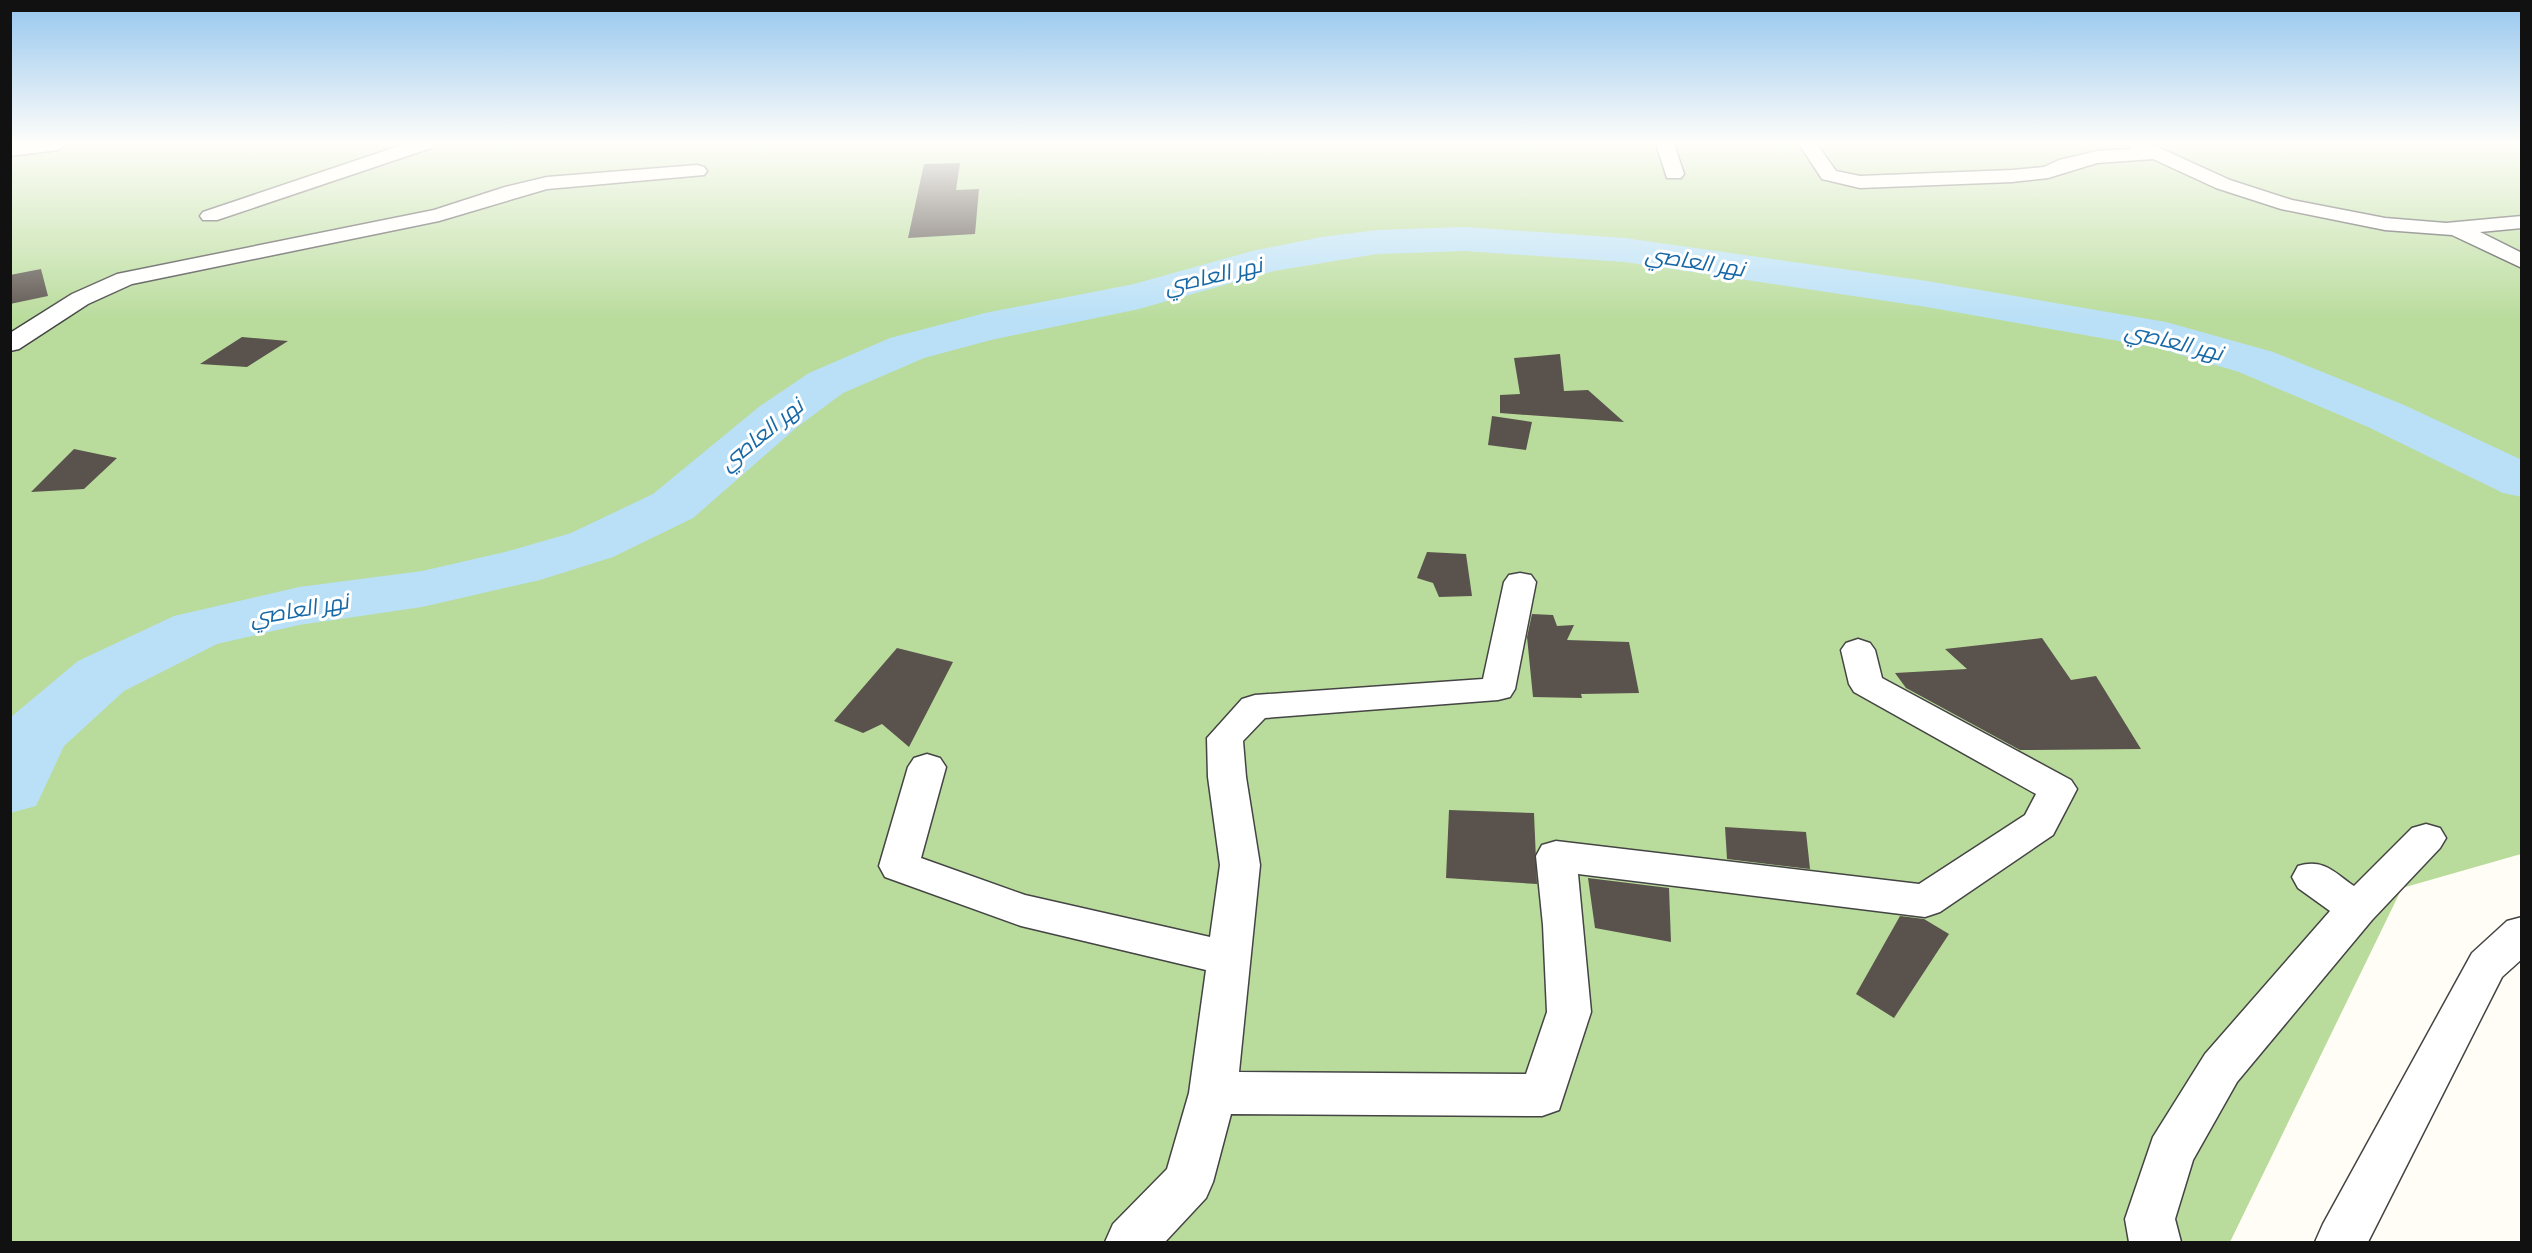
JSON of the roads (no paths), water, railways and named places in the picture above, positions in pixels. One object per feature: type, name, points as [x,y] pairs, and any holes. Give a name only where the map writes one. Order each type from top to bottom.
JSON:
[{"type":"street","points":[[210,216],[250,202]]},
{"type":"street","points":[[10,344],[80,299],[125,279],[439,215],[477,202]]},
{"type":"street","points":[[2280,202],[2385,224],[2456,228],[2522,222]]},
{"type":"street","points":[[2456,228],[2522,262]]},
{"type":"street","points":[[1131,1242],[1188,1182],[1213,1093],[1240,865],[1227,777],[1225,738],[1255,706],[1498,689],[1520,582]]},
{"type":"street","points":[[1213,1093],[1542,1095],[1569,1012],[1564,925],[1556,856],[1925,901],[2039,825],[2058,789],[1866,684],[1858,650]]},
{"type":"street","points":[[927,767],[899,866],[1021,910],[1228,958]]},
{"type":"street","points":[[2155,1242],[2150,1219],[2170,1153],[2221,1068],[2357,909],[2426,838]]},
{"type":"street","points":[[2312,878],[2357,909]]},
{"type":"street","points":[[2341,1242],[2487,965],[2522,933]]},
{"type":"waterway","name":"نهر العاصي","points":[[10,788],[35,734],[101,676],[196,630],[299,606],[422,589],[519,567],[592,545],[673,506],[778,417],[826,383],[907,348],[985,327],[1139,296],[1267,260],[1322,249],[1377,242],[1465,239],[1625,250],[1927,294],[2166,336],[2256,362],[2386,416],[2522,481]]}]
